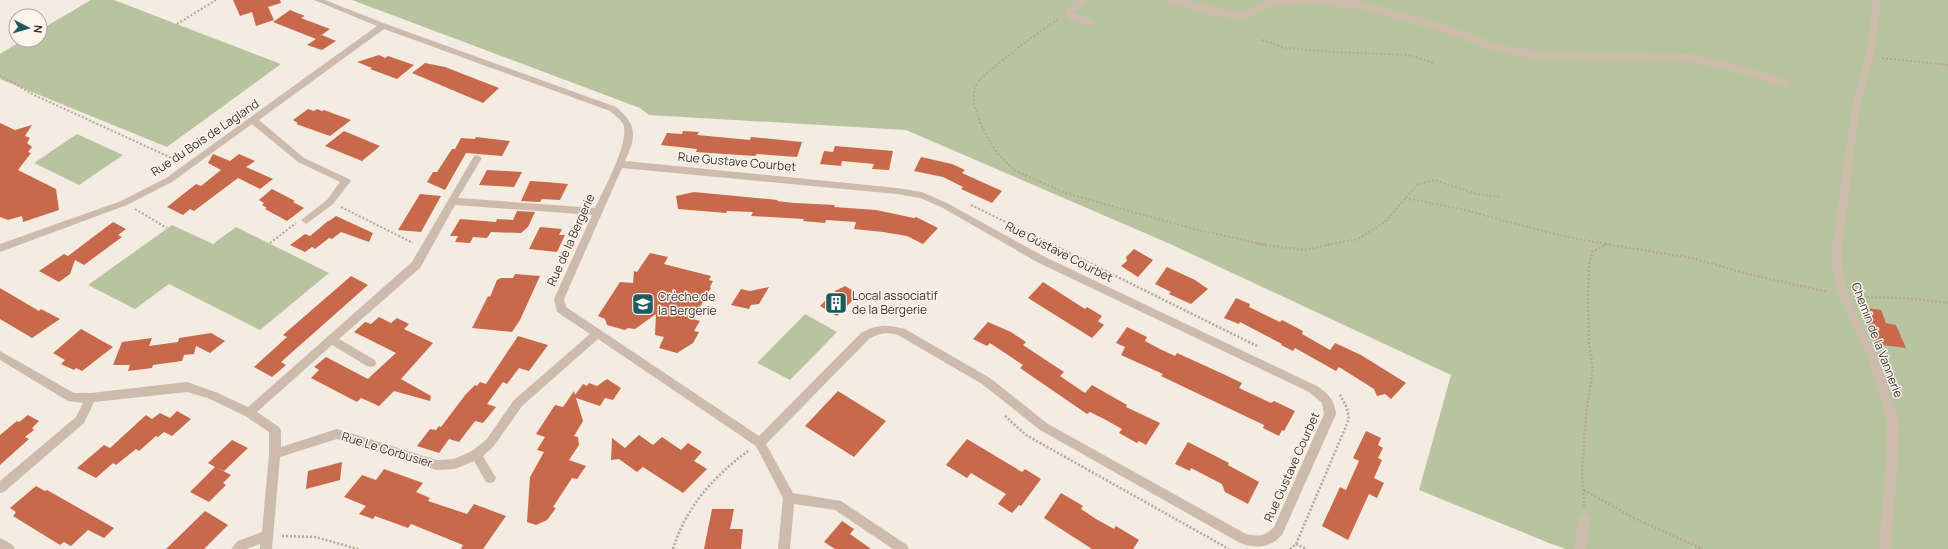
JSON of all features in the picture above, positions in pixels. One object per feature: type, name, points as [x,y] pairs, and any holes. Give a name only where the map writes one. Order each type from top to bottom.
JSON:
[{"type":"street","name":"Rue de la Bergerie","points":[[318,0],[383,26],[613,109],[625,118],[630,129],[628,145],[559,299],[562,308],[597,334],[760,443],[789,498]]},
{"type":"street","name":"Chemin de la Vannerie","points":[[1877,0],[1870,56],[1856,105],[1836,255],[1841,289],[1873,358],[1893,420],[1892,461],[1885,549]]},
{"type":"street","name":"Rue du Bois de Lagland","points":[[0,248],[124,203],[169,180],[383,26]]},
{"type":"street","points":[[253,120],[301,160],[346,181],[330,202],[306,220]]},
{"type":"street","points":[[249,413],[416,265],[477,158]]},
{"type":"street","name":"Rue Gustave Courbet","points":[[619,164],[897,190],[922,195],[944,205],[1040,259],[1313,389],[1324,397],[1330,406],[1328,420],[1278,531],[1271,540],[1260,542],[1244,540],[1044,427],[986,381],[901,332],[890,329],[878,328],[865,336],[760,443]]},
{"type":"street","points":[[452,201],[597,212]]},
{"type":"street","name":"Rue Le Corbusier","points":[[275,454],[337,434],[437,465],[455,464],[476,455],[490,444],[518,403],[597,334]]},
{"type":"street","points":[[332,340],[371,363]]},
{"type":"street","points":[[0,355],[72,398],[91,398],[187,387],[214,396],[249,413],[275,430],[275,454],[266,549]]},
{"type":"street","points":[[0,488],[80,420],[91,398]]},
{"type":"street","points":[[476,455],[490,478]]},
{"type":"street","points":[[784,549],[789,498],[837,505],[903,549]]},
{"type":"street","points":[[1580,549],[1585,519]]},
{"type":"street","points":[[237,549],[242,545],[267,536]]},
{"type":"street","points":[[0,544],[9,549]]},
{"type":"lane","points":[[1083,0],[1068,12],[1070,16],[1089,22]]},
{"type":"lane","points":[[1170,0],[1225,14],[1245,15],[1270,2],[1312,0],[1364,6],[1430,24],[1499,48],[1540,56],[1688,58],[1726,65],[1784,83]]},
{"type":"path","points":[[178,24],[216,0]]},
{"type":"path","points":[[1068,12],[1014,51],[980,79],[974,90],[974,105],[982,127],[997,153],[1014,170],[1065,193],[1130,212],[1255,244],[1304,250],[1358,239],[1385,222],[1417,185],[1435,180],[1476,194],[1499,197]]},
{"type":"path","points":[[1262,40],[1286,48],[1410,55],[1434,63]]},
{"type":"path","points":[[1870,56],[1948,65]]},
{"type":"path","points":[[0,75],[32,94],[188,166]]},
{"type":"path","points":[[1405,198],[1476,213],[1515,226],[1605,245],[1692,258],[1744,273],[1845,296],[1905,298],[1948,303]]},
{"type":"path","points":[[330,202],[407,241],[414,244],[428,245]]},
{"type":"path","points":[[124,203],[168,228]]},
{"type":"path","points":[[270,244],[298,221],[306,220]]},
{"type":"path","points":[[1585,519],[1582,472],[1586,415],[1593,368],[1589,337],[1589,266],[1592,252],[1605,245]]},
{"type":"path","points":[[1005,416],[1026,435],[1228,549]]},
{"type":"path","points":[[673,549],[677,530],[694,502],[727,466],[760,443]]},
{"type":"path","points":[[1583,490],[1634,518],[1702,549]]},
{"type":"path","points":[[267,536],[315,536],[358,549]]},
{"type":"path","points":[[1296,544],[1306,549]]},
{"type":"green space","points":[[91,0],[114,0],[281,64],[167,147],[0,79],[0,54],[10,48],[48,48],[48,25]]},
{"type":"green space","points":[[352,0],[1948,0],[1948,549],[1566,549],[1419,490],[1451,375],[1168,243],[906,130],[649,115],[640,108]]},
{"type":"green space","points":[[77,134],[123,155],[79,185],[34,163]]},
{"type":"green space","points":[[172,225],[213,244],[236,227],[329,273],[260,330],[169,284],[135,309],[88,285]]},
{"type":"green space","points":[[805,314],[837,332],[790,380],[757,363]]},
{"type":"building","points":[[233,0],[280,0],[281,3],[268,7],[274,20],[256,26],[252,12],[240,16]]},
{"type":"building","points":[[290,10],[305,16],[301,18],[330,29],[316,39],[273,22]]},
{"type":"building","points":[[322,35],[336,41],[322,50],[307,45]]},
{"type":"building","points":[[379,55],[385,58],[388,56],[414,65],[397,79],[370,69],[372,68],[357,62]]},
{"type":"building","points":[[425,63],[445,67],[499,88],[483,103],[412,73]]},
{"type":"building","points":[[308,109],[314,111],[317,109],[322,111],[324,110],[351,120],[330,136],[296,124],[298,123],[293,120]]},
{"type":"building","points":[[0,123],[15,130],[32,125],[25,136],[30,138],[27,143],[32,147],[28,152],[31,153],[18,170],[56,189],[59,210],[23,222],[22,216],[8,220],[0,217]]},
{"type":"building","points":[[344,131],[380,146],[362,161],[325,146]]},
{"type":"building","points":[[683,131],[699,132],[697,135],[750,140],[751,137],[802,142],[797,157],[696,152],[697,149],[661,145],[667,133],[682,134]]},
{"type":"building","points":[[476,137],[510,141],[502,156],[466,153],[445,190],[427,182],[433,172],[437,172],[452,149],[455,149],[461,138],[475,139]]},
{"type":"building","points":[[835,146],[893,151],[889,170],[872,169],[874,164],[842,161],[841,166],[820,164],[824,151],[833,152]]},
{"type":"building","points":[[213,154],[230,161],[239,154],[255,161],[246,167],[273,179],[260,189],[238,178],[194,211],[190,209],[183,215],[167,207],[196,184],[201,186],[221,170],[208,163]]},
{"type":"building","points":[[921,157],[952,164],[965,170],[962,173],[1002,191],[992,203],[961,189],[963,187],[943,177],[914,171]]},
{"type":"building","points":[[487,170],[522,172],[514,187],[479,185]]},
{"type":"building","points":[[530,181],[568,184],[560,200],[542,199],[540,202],[521,201]]},
{"type":"building","points":[[272,189],[295,201],[293,202],[304,208],[287,221],[265,209],[267,208],[262,205],[264,203],[259,200]]},
{"type":"building","points":[[694,192],[876,210],[914,218],[916,217],[938,228],[923,244],[907,236],[854,229],[856,222],[826,220],[825,223],[803,221],[804,219],[751,216],[753,212],[727,211],[726,213],[678,209],[676,196]]},
{"type":"building","points":[[420,194],[441,196],[421,232],[398,230]]},
{"type":"building","points":[[517,211],[535,212],[528,227],[521,233],[491,232],[487,238],[473,237],[470,243],[455,242],[458,236],[450,236],[460,219],[496,222],[497,219],[513,220]]},
{"type":"building","points":[[336,216],[373,233],[369,242],[341,232],[332,239],[329,238],[315,249],[312,247],[305,252],[290,245],[305,234],[310,236]]},
{"type":"building","points":[[113,222],[126,229],[118,235],[122,237],[84,265],[75,260],[70,274],[59,282],[39,271],[64,254],[68,256]]},
{"type":"building","points":[[540,227],[562,229],[559,235],[565,235],[557,252],[529,249]]},
{"type":"building","points":[[1134,249],[1153,260],[1138,277],[1121,266],[1127,261],[1126,257]]},
{"type":"building","name":"Crèche de la Bergerie","points":[[650,253],[668,257],[664,264],[711,276],[709,280],[713,281],[710,287],[711,288],[693,319],[700,321],[694,331],[699,332],[693,343],[677,353],[659,348],[664,337],[655,335],[656,314],[635,329],[628,328],[625,330],[607,325],[605,319],[598,316],[620,282],[633,283],[634,271],[637,272]]},
{"type":"building","points":[[1167,267],[1195,280],[1208,289],[1191,304],[1169,294],[1171,292],[1155,284]]},
{"type":"building","points":[[515,274],[540,276],[520,320],[512,332],[472,328],[488,296],[490,297],[497,280],[501,278],[513,278]]},
{"type":"building","points":[[351,276],[368,285],[281,362],[286,365],[272,377],[254,367],[287,337],[283,335]]},
{"type":"building","points":[[1043,282],[1085,309],[1087,307],[1102,316],[1098,321],[1104,325],[1092,338],[1028,298]]},
{"type":"building","name":"Local associatif de la Bergerie","points":[[845,286],[855,292],[853,300],[837,316],[820,306],[835,291]]},
{"type":"building","points":[[769,287],[759,304],[751,305],[749,309],[731,305],[741,289],[750,291]]},
{"type":"building","points":[[0,288],[39,311],[41,309],[60,319],[32,338],[0,319]]},
{"type":"building","points":[[1236,298],[1250,304],[1249,307],[1280,322],[1282,320],[1303,331],[1302,334],[1330,350],[1335,343],[1361,355],[1406,383],[1391,399],[1385,394],[1377,396],[1374,389],[1339,367],[1336,371],[1295,348],[1293,351],[1240,322],[1239,324],[1224,318]]},
{"type":"building","points":[[1861,307],[1881,310],[1886,323],[1896,325],[1906,348],[1876,344]]},
{"type":"building","points":[[379,317],[391,323],[397,318],[409,324],[404,329],[433,343],[401,379],[431,396],[430,401],[394,391],[379,406],[361,398],[357,402],[311,378],[319,370],[314,367],[326,357],[368,379],[396,353],[354,332],[365,322],[371,324]]},
{"type":"building","points":[[988,322],[1011,332],[1026,342],[1023,345],[1064,372],[1060,376],[1085,393],[1092,385],[1127,405],[1126,407],[1160,423],[1146,445],[1139,441],[1137,443],[1119,433],[1122,429],[1106,420],[1090,412],[1087,414],[1020,368],[1023,365],[990,343],[987,346],[973,339]]},
{"type":"building","points":[[1127,327],[1147,337],[1145,341],[1160,349],[1175,356],[1177,353],[1221,373],[1242,383],[1239,388],[1271,403],[1274,401],[1295,411],[1284,431],[1282,430],[1279,436],[1263,428],[1264,425],[1161,376],[1163,374],[1121,355],[1125,347],[1116,343]]},
{"type":"building","points":[[81,329],[113,347],[82,371],[76,368],[74,370],[61,364],[65,360],[53,353]]},
{"type":"building","points":[[211,333],[225,341],[210,353],[196,346],[194,354],[184,355],[182,361],[153,365],[152,368],[128,371],[130,365],[113,365],[122,342],[152,338],[149,346],[178,342],[179,338]]},
{"type":"building","points":[[518,336],[548,345],[529,371],[519,368],[507,384],[503,382],[487,404],[496,407],[483,423],[475,421],[459,442],[449,439],[439,453],[417,446],[430,429],[436,430],[439,426],[441,427],[466,394],[475,385],[477,386],[480,382],[486,384]]},
{"type":"building","points":[[607,379],[621,388],[613,400],[605,398],[600,406],[576,398],[583,421],[574,436],[578,437],[579,445],[569,460],[586,466],[577,479],[572,478],[553,507],[556,508],[547,520],[536,525],[527,522],[530,477],[544,452],[537,450],[545,437],[536,434],[555,405],[563,407],[574,391],[575,395],[583,384],[587,386],[589,383],[597,386]]},
{"type":"building","points":[[838,391],[886,421],[854,457],[805,426]]},
{"type":"building","points":[[177,411],[191,419],[172,436],[164,432],[158,437],[156,436],[139,451],[136,449],[116,465],[113,463],[96,478],[77,468],[104,445],[110,448],[146,415],[152,419],[160,413],[170,418]]},
{"type":"building","points":[[28,415],[39,421],[32,428],[34,430],[25,437],[29,439],[0,465],[0,435],[17,421],[19,422]]},
{"type":"building","points":[[1366,431],[1381,438],[1378,445],[1383,448],[1378,458],[1382,460],[1374,478],[1384,483],[1377,498],[1369,494],[1348,540],[1322,526],[1340,487],[1346,490],[1359,461],[1353,458]]},
{"type":"building","points":[[639,435],[653,445],[662,437],[681,450],[688,443],[702,452],[694,461],[707,469],[683,493],[643,467],[637,472],[619,459],[611,460],[612,438],[625,448]]},
{"type":"building","points":[[967,439],[1022,472],[1025,469],[1041,479],[1021,506],[1019,505],[1012,513],[998,504],[1006,494],[971,473],[967,478],[946,465]]},
{"type":"building","points":[[232,440],[248,448],[224,471],[217,468],[231,475],[223,483],[226,485],[209,502],[190,492],[215,467],[208,463]]},
{"type":"building","points":[[1188,442],[1229,463],[1228,465],[1259,482],[1248,504],[1225,492],[1222,484],[1191,468],[1190,471],[1175,464]]},
{"type":"building","points":[[342,462],[340,480],[306,489],[308,471]]},
{"type":"building","points":[[384,469],[423,483],[416,492],[430,498],[428,501],[467,514],[474,504],[506,516],[483,549],[461,549],[463,545],[411,524],[408,528],[375,516],[373,519],[359,514],[366,506],[344,497],[362,475],[376,480]]},
{"type":"building","points":[[36,486],[45,491],[47,490],[114,528],[104,538],[88,530],[71,546],[64,542],[60,545],[13,516],[16,512],[10,508]]},
{"type":"building","points":[[1061,493],[1083,506],[1081,509],[1096,519],[1114,529],[1116,526],[1139,540],[1133,549],[1092,549],[1044,518]]},
{"type":"building","points":[[712,509],[734,509],[730,529],[743,529],[741,549],[704,549]]},
{"type":"building","points":[[205,511],[228,525],[204,549],[166,549]]},
{"type":"building","points":[[842,521],[854,529],[850,534],[871,549],[835,549],[824,542]]},
{"type":"place","name":"Local associatif de la Bergerie","points":[[836,303]]},
{"type":"place","name":"Crèche de la Bergerie","points":[[643,304]]}]
